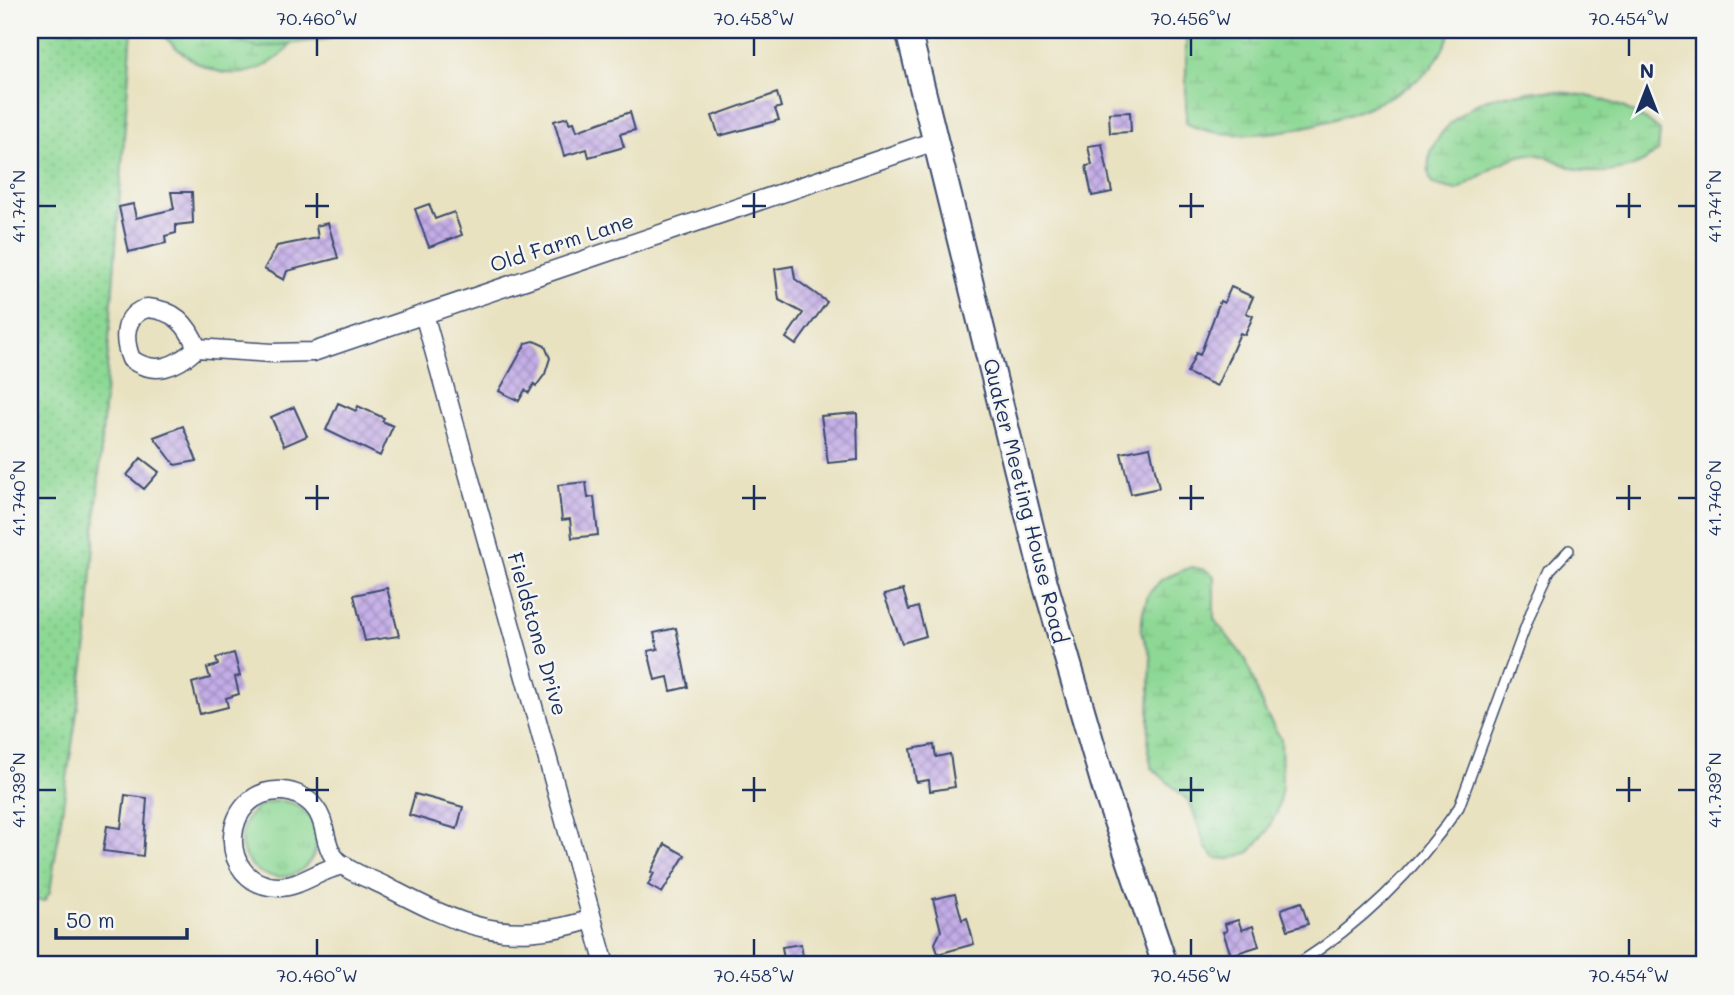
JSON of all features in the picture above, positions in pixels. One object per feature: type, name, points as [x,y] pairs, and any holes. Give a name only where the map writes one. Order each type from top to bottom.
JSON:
[{"type":"main road","name":"Quaker Meeting House Road","points":[[908,30],[1053,615],[1106,792],[1165,965]]},
{"type":"street","name":"Old Farm Lane","points":[[197,348],[272,354],[313,352],[935,141]]},
{"type":"street","name":"Fieldstone Drive","points":[[424,314],[605,965]]},
{"type":"street","points":[[344,865],[332,867],[288,886],[259,883],[245,873],[232,849],[236,818],[246,803],[259,794],[290,792],[313,804],[323,821],[329,847],[344,865],[412,900],[490,931],[541,933],[592,919]]},
{"type":"lane","points":[[1296,965],[1335,941],[1379,902],[1440,835],[1459,807],[1532,609],[1550,570],[1569,550]]},
{"type":"green space","points":[[30,30],[132,30],[86,652],[50,892],[44,901],[30,900]]},
{"type":"green space","points":[[158,30],[302,30],[284,53],[264,66],[231,74],[215,71],[185,55]]},
{"type":"green space","points":[[213,30],[344,30],[328,39],[257,48]]},
{"type":"green space","points":[[1186,30],[1452,30],[1428,71],[1378,102],[1311,126],[1242,134],[1212,132],[1186,123]]},
{"type":"green space","points":[[1536,91],[1586,96],[1633,112],[1660,131],[1658,151],[1638,164],[1601,172],[1576,169],[1551,158],[1530,154],[1498,165],[1456,190],[1432,184],[1429,159],[1434,146],[1460,115],[1489,99]]},
{"type":"green space","points":[[1191,567],[1205,570],[1214,576],[1214,619],[1246,660],[1264,710],[1281,739],[1282,786],[1277,812],[1265,835],[1250,852],[1230,859],[1215,858],[1206,848],[1190,802],[1152,768],[1148,752],[1151,657],[1141,631],[1143,611],[1149,593],[1162,579]]},
{"type":"green space","points":[[279,801],[293,804],[306,812],[314,825],[317,839],[314,853],[306,866],[293,874],[279,877],[265,874],[252,866],[244,853],[241,839],[244,825],[252,812],[265,804]]},
{"type":"green space","points":[[579,955],[590,960],[591,965],[537,965]]},
{"type":"building","points":[[777,93],[781,107],[775,109],[779,120],[719,136],[712,116]]},
{"type":"building","points":[[630,112],[635,130],[620,134],[624,147],[589,157],[587,149],[564,156],[554,121],[568,117],[569,123],[574,122],[577,131]]},
{"type":"building","points":[[1130,112],[1131,132],[1110,133],[1109,113]]},
{"type":"building","points":[[1102,144],[1112,192],[1092,196],[1086,166],[1092,165],[1088,146]]},
{"type":"building","points":[[171,192],[192,192],[193,223],[176,225],[176,233],[165,236],[166,243],[129,252],[119,207],[133,204],[136,218],[174,209]]},
{"type":"building","points":[[429,204],[435,219],[454,212],[462,235],[429,247],[415,209]]},
{"type":"building","points":[[328,223],[338,258],[287,271],[284,280],[264,269],[277,246],[318,238],[316,226]]},
{"type":"building","points":[[793,266],[795,279],[827,302],[796,345],[786,338],[803,313],[779,300],[775,269]]},
{"type":"building","points":[[1231,287],[1253,297],[1246,313],[1253,316],[1245,335],[1240,333],[1217,386],[1187,373],[1196,353],[1200,355],[1220,301],[1224,303]]},
{"type":"building","points":[[534,341],[545,346],[550,358],[545,374],[529,393],[525,390],[519,401],[499,391],[526,343]]},
{"type":"building","points":[[338,403],[356,411],[358,406],[384,418],[382,421],[393,426],[380,456],[326,430]]},
{"type":"building","points":[[294,407],[307,436],[284,446],[271,417]]},
{"type":"building","points":[[857,413],[858,460],[828,463],[821,416]]},
{"type":"building","points":[[183,426],[197,461],[175,465],[154,437]]},
{"type":"building","points":[[1150,447],[1159,488],[1131,494],[1121,453]]},
{"type":"building","points":[[141,458],[159,472],[144,489],[127,475]]},
{"type":"building","points":[[586,482],[588,498],[594,497],[598,535],[572,538],[570,519],[562,520],[558,485]]},
{"type":"building","points":[[387,588],[399,636],[365,641],[354,595]]},
{"type":"building","points":[[903,590],[909,610],[918,607],[926,636],[902,643],[884,595]]},
{"type":"building","points":[[676,628],[688,687],[671,691],[668,677],[655,680],[648,651],[658,649],[654,633]]},
{"type":"building","points":[[234,653],[240,676],[235,677],[239,694],[226,698],[228,707],[200,714],[192,683],[210,678],[207,668],[218,665],[216,658]]},
{"type":"building","points":[[934,745],[936,757],[950,754],[955,787],[930,791],[929,780],[916,782],[911,749]]},
{"type":"building","points":[[415,794],[463,807],[457,829],[409,815]]},
{"type":"building","points":[[125,795],[147,798],[143,856],[103,851],[107,826],[121,828]]},
{"type":"building","points":[[665,844],[685,855],[662,893],[648,885],[654,873],[651,872]]},
{"type":"building","points":[[955,894],[962,920],[967,918],[974,944],[938,954],[935,943],[941,931],[933,899]]},
{"type":"building","points":[[1301,902],[1308,924],[1288,930],[1281,909]]},
{"type":"building","points":[[1238,920],[1242,930],[1253,926],[1259,946],[1231,955],[1223,932],[1227,931],[1225,924]]},
{"type":"building","points":[[801,944],[804,965],[785,965],[782,947]]}]
